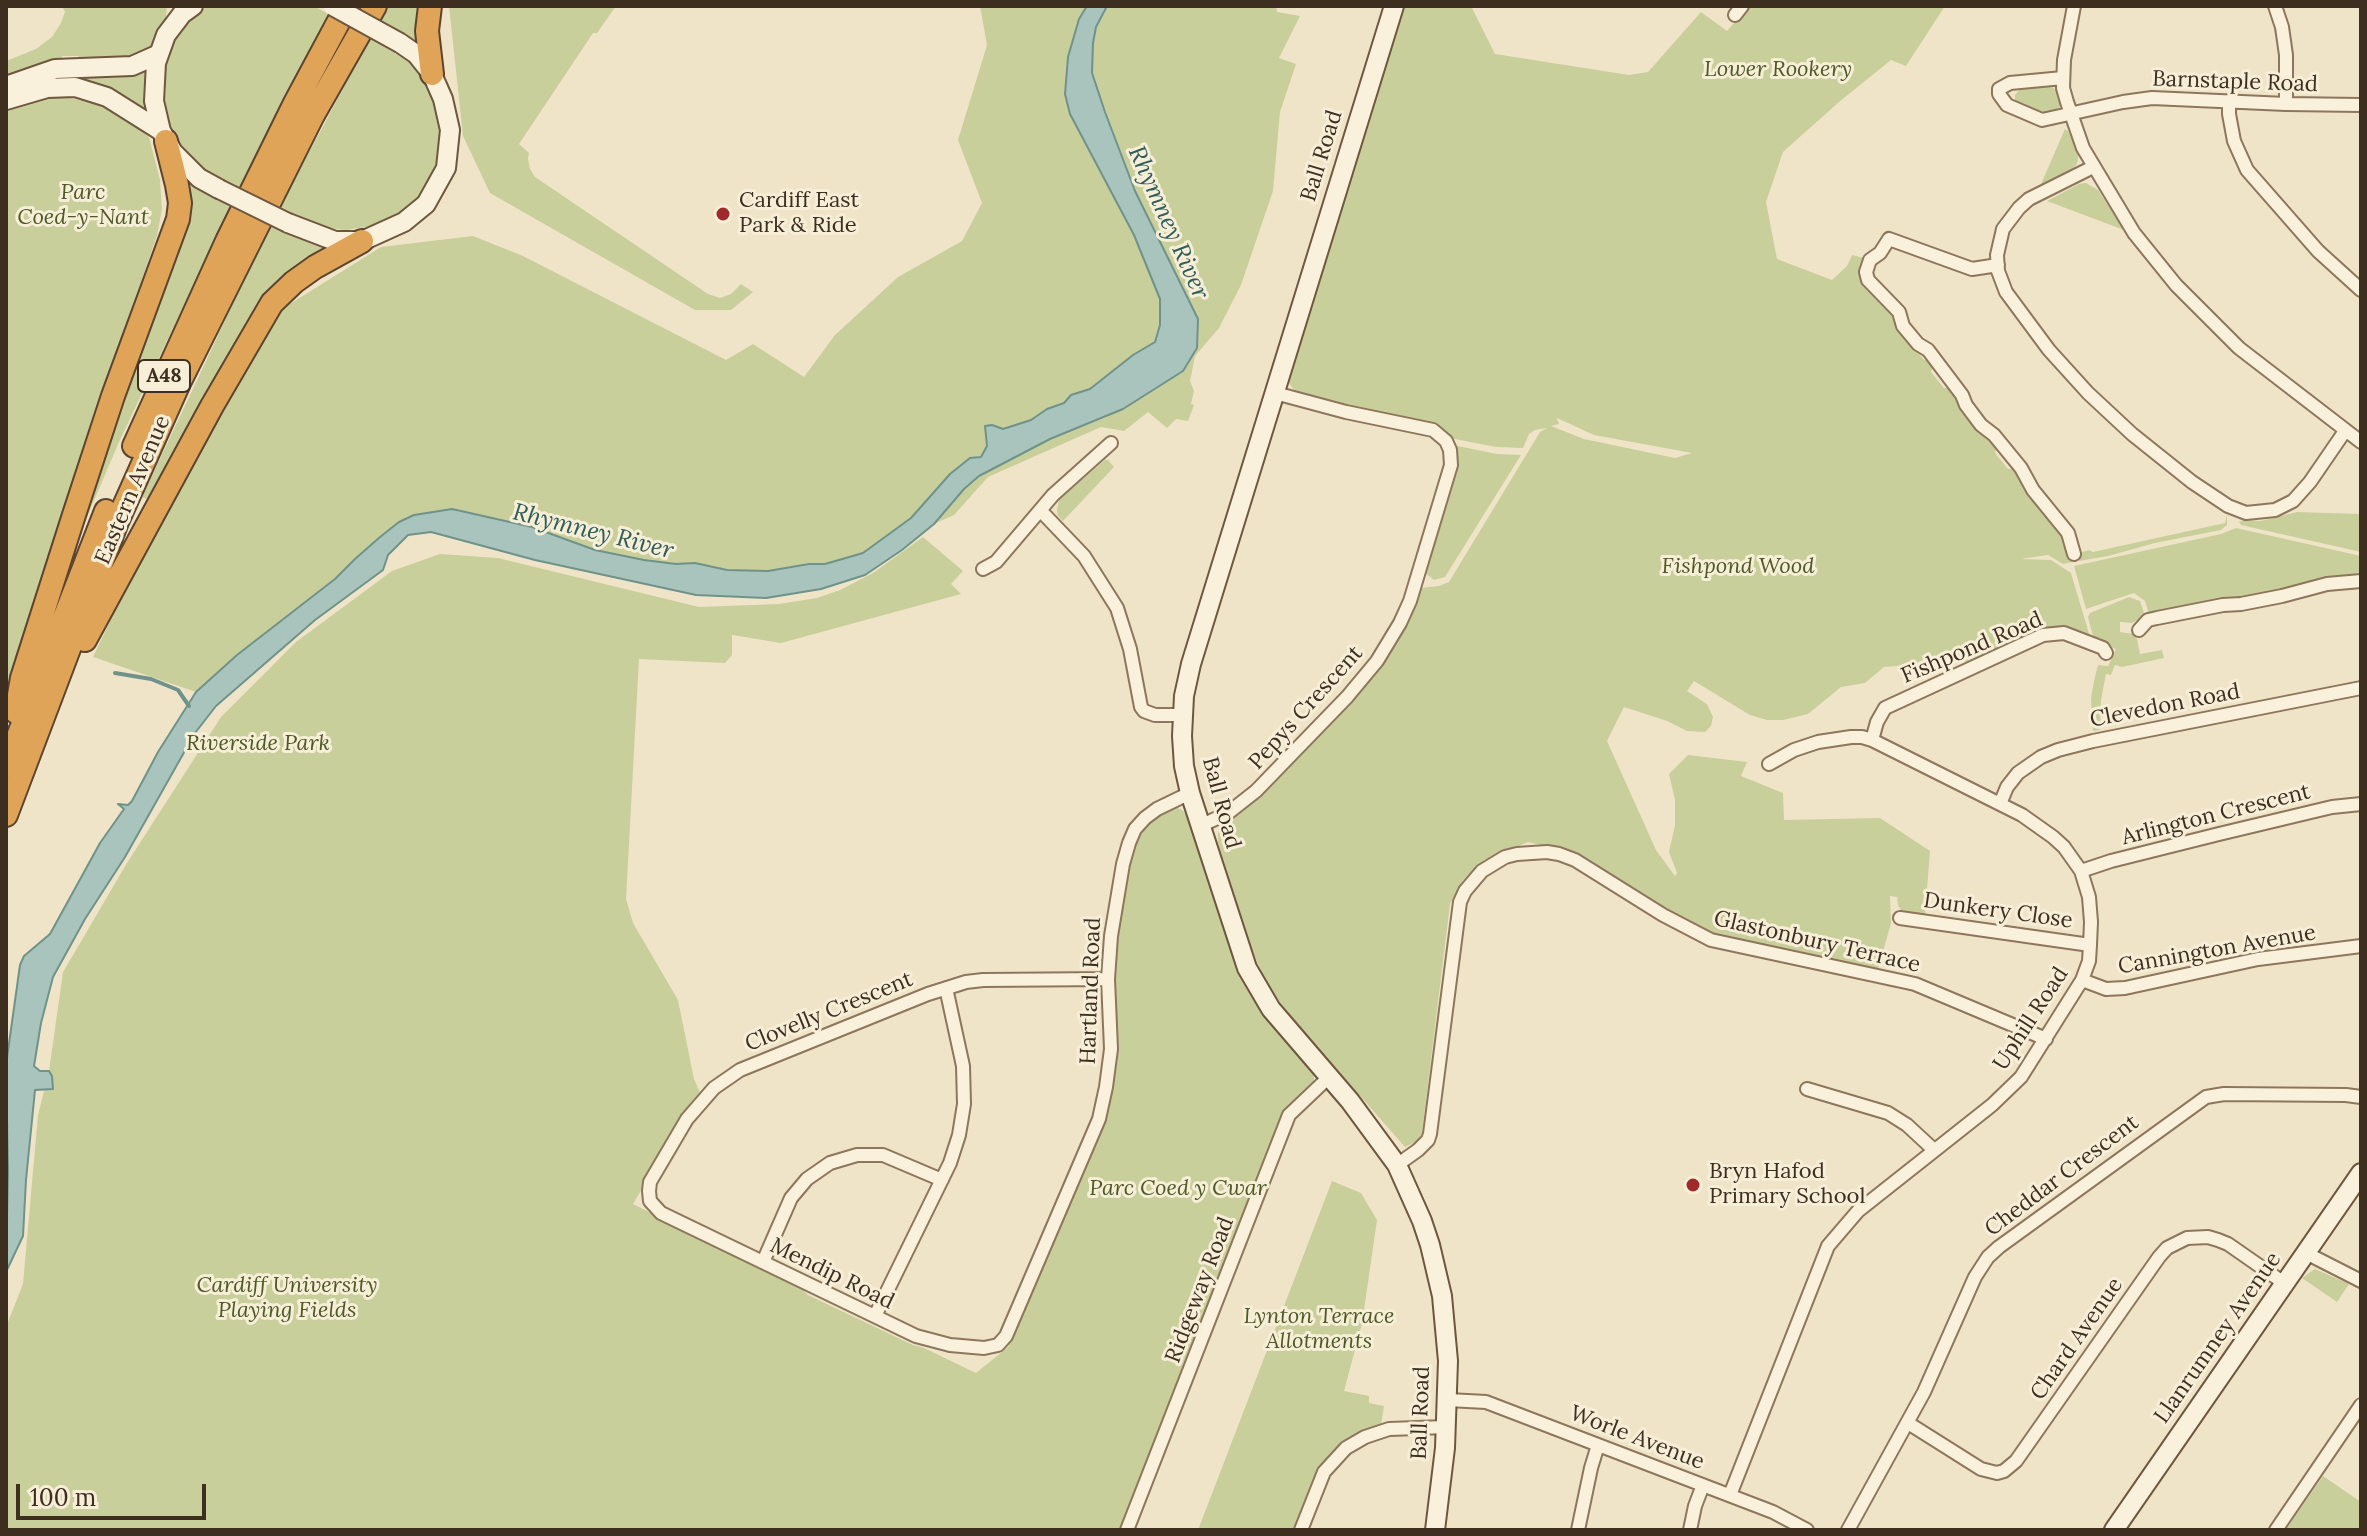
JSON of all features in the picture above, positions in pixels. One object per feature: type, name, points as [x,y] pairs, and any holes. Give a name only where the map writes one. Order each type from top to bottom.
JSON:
[{"type":"highway","name":"Eastern Avenue","points":[[7,763],[88,552],[165,375],[294,105],[347,6]]},
{"type":"highway","name":"Eastern Avenue","points":[[6,815],[117,522],[179,383],[313,115],[375,6]]},
{"type":"highway","points":[[430,6],[427,31],[432,74]]},
{"type":"highway","points":[[7,763],[22,678],[113,396],[178,219],[180,203],[177,185],[163,136]]},
{"type":"highway","points":[[34,739],[151,517],[272,303],[315,267],[362,241]]},
{"type":"street","points":[[171,6],[153,88],[155,113],[173,152],[191,171],[219,189],[288,223],[335,241],[362,241],[404,222],[426,204],[446,168],[450,130],[443,99],[432,74],[416,54],[333,6]]},
{"type":"street","points":[[166,35],[182,14],[193,6]]},
{"type":"street","name":"Ball Road","points":[[1394,6],[1191,664],[1183,715],[1183,751],[1190,793],[1200,826],[1237,943],[1254,983],[1282,1023],[1365,1120],[1397,1165],[1422,1221],[1436,1270],[1445,1321],[1448,1400],[1435,1530]]},
{"type":"street","points":[[2074,6],[2066,40],[2063,88],[2083,148],[2144,246],[2197,308],[2256,363],[2361,442]]},
{"type":"street","points":[[2275,6],[2284,40],[2286,104]]},
{"type":"street","points":[[6,86],[55,69],[132,66],[159,54]]},
{"type":"street","name":"Barnstaple Road","points":[[2063,78],[2010,83],[1999,89],[1999,94],[2007,105],[2042,120],[2152,98],[2361,105]]},
{"type":"street","points":[[6,100],[47,88],[75,87],[107,97],[163,136]]},
{"type":"street","points":[[2229,101],[2234,141],[2247,170],[2318,251],[2361,290]]},
{"type":"street","points":[[2093,167],[2029,199],[2019,208],[2003,229],[1998,265],[2001,281],[2013,303],[2049,350],[2088,393],[2153,452],[2192,482],[2246,513],[2269,512],[2293,501],[2345,431]]},
{"type":"street","points":[[1998,265],[1972,269],[1889,239],[1880,253],[1870,260],[1866,272],[1868,280],[1899,312],[1903,326],[1918,344],[1928,350],[1981,425],[1994,435],[2021,468],[2033,490],[2068,533],[2074,554]]},
{"type":"street","name":"Pepys Crescent","points":[[1200,826],[1228,813],[1256,791],[1331,714],[1377,661],[1410,601],[1451,465],[1448,446],[1433,430],[1366,417],[1275,393]]},
{"type":"street","points":[[983,569],[996,562],[1060,488],[1111,443]]},
{"type":"street","points":[[1041,511],[1084,556],[1117,608],[1130,649],[1141,707],[1155,715],[1183,715]]},
{"type":"street","points":[[2139,630],[2148,620],[2157,618],[2282,596],[2327,584],[2361,581]]},
{"type":"street","name":"Fishpond Road","points":[[1872,740],[1885,708],[2043,635],[2064,633],[2103,648],[2106,653]]},
{"type":"street","name":"Clevedon Road","points":[[2000,804],[2007,787],[2018,773],[2041,757],[2058,750],[2361,688]]},
{"type":"street","name":"Uphill Road","points":[[1730,1495],[1828,1246],[1858,1211],[2008,1090],[2031,1065],[2082,980],[2089,961],[2090,945],[2089,897],[2081,871],[2064,847],[2022,815],[1872,740],[1851,737],[1818,742],[1794,750],[1769,764]]},
{"type":"street","name":"Hartland Road","points":[[998,1345],[1006,1336],[1099,1119],[1111,1049],[1108,979],[1111,936],[1129,843],[1135,829],[1145,818],[1190,793]]},
{"type":"street","name":"Arlington Crescent","points":[[2081,871],[2219,834],[2332,807],[2361,804]]},
{"type":"street","name":"Glastonbury Terrace","points":[[1397,1165],[1424,1146],[1430,1134],[1460,902],[1482,871],[1505,857],[1517,854],[1547,852],[1575,860],[1663,915],[1711,940],[1915,984],[2046,1039]]},
{"type":"street","name":"Dunkery Close","points":[[1900,918],[2090,945]]},
{"type":"street","name":"Cannington Avenue","points":[[2082,980],[2106,989],[2125,988],[2258,959],[2361,946]]},
{"type":"street","name":"Clovelly Crescent","points":[[657,1210],[650,1201],[650,1182],[687,1119],[720,1082],[760,1060],[946,988],[983,980],[1108,979]]},
{"type":"street","points":[[875,1316],[954,1155],[959,1135],[965,1090],[963,1066],[946,988]]},
{"type":"street","name":"Ridgeway Road","points":[[1127,1530],[1289,1115],[1329,1077]]},
{"type":"street","points":[[1807,1089],[1888,1113],[1907,1125],[1934,1150]]},
{"type":"street","name":"Cheddar Crescent","points":[[1848,1530],[1924,1392],[1975,1277],[1988,1257],[2057,1203],[2206,1097],[2361,1097]]},
{"type":"street","points":[[763,1262],[791,1198],[807,1179],[830,1163],[857,1155],[883,1155],[942,1180]]},
{"type":"street","name":"Llanrumney Avenue","points":[[2114,1530],[2361,1173]]},
{"type":"street","name":"Mendip Road","points":[[657,1210],[916,1336],[934,1343],[984,1348],[998,1345]]},
{"type":"street","name":"Chard Avenue","points":[[1908,1423],[1981,1469],[1997,1473],[2004,1471],[2016,1461],[2167,1248],[2187,1238],[2208,1237],[2228,1244],[2284,1283]]},
{"type":"street","points":[[2306,1253],[2361,1281]]},
{"type":"street","name":"Worle Avenue","points":[[1448,1400],[1486,1402],[1773,1512],[1807,1530]]},
{"type":"street","points":[[2276,1530],[2361,1405]]},
{"type":"street","points":[[1301,1530],[1324,1472],[1346,1448],[1389,1429],[1446,1427]]},
{"type":"street","points":[[1578,1530],[1598,1445]]},
{"type":"street","points":[[1690,1530],[1703,1485]]},
{"type":"green space","points":[[62,6],[167,6],[164,27],[151,47],[134,59],[108,60],[105,57],[103,60],[82,60],[78,56],[62,56],[61,60],[6,76],[6,61],[36,49],[52,37],[65,12]]},
{"type":"green space","points":[[207,6],[314,6],[330,15],[283,98],[240,189],[204,171],[182,149],[170,130],[162,98],[165,63],[175,39],[186,24]]},
{"type":"green space","points":[[388,6],[420,6],[421,46],[379,21]]},
{"type":"green space","points":[[449,6],[616,6],[597,33],[593,33],[519,144],[529,153],[530,169],[535,177],[708,294],[720,298],[731,294],[741,284],[753,292],[731,310],[695,310],[490,193],[463,136]]},
{"type":"green space","points":[[980,6],[1087,6],[1079,19],[1068,57],[1065,94],[1070,114],[1134,235],[1160,300],[1160,325],[1155,342],[1090,389],[1077,393],[1031,420],[1003,429],[992,425],[986,436],[988,446],[980,457],[940,484],[911,518],[863,553],[825,564],[768,571],[727,570],[695,563],[644,560],[595,550],[532,527],[452,509],[355,559],[335,579],[237,655],[196,692],[93,657],[146,545],[262,336],[285,307],[381,247],[473,236],[523,256],[726,360],[753,344],[804,377],[835,335],[898,277],[962,241],[982,203],[958,140],[987,45]]},
{"type":"green space","points":[[1107,6],[1276,6],[1277,12],[1300,16],[1279,58],[1296,64],[1280,112],[1273,191],[1241,285],[1219,328],[1195,356],[1190,381],[1194,391],[1191,404],[1194,405],[1188,421],[1176,419],[1167,428],[1148,412],[1124,431],[1101,427],[988,477],[954,515],[934,524],[979,476],[1050,439],[1105,418],[1183,371],[1158,242],[1135,191],[1092,74],[1096,27]]},
{"type":"green space","points":[[1401,6],[1471,6],[1495,54],[1629,75],[1648,72],[1701,12],[1727,31],[1749,6],[1945,6],[1906,66],[1891,60],[1783,152],[1766,202],[1777,259],[1832,280],[1847,266],[1852,255],[1864,258],[1861,274],[1893,312],[1896,324],[1924,360],[1930,360],[1933,365],[1931,372],[1944,388],[1955,391],[1954,397],[1989,441],[1994,441],[1997,446],[1995,453],[2008,469],[2019,473],[2018,478],[2063,535],[2072,554],[2072,562],[2063,564],[2048,555],[2021,559],[2051,560],[2071,573],[2090,637],[2063,629],[1972,662],[1959,661],[1927,670],[1912,665],[1884,667],[1865,683],[1841,687],[1808,714],[1783,720],[1750,715],[1694,681],[1687,691],[1707,704],[1713,717],[1711,726],[1705,732],[1687,731],[1624,707],[1607,741],[1656,850],[1675,876],[1677,873],[1669,852],[1675,825],[1675,800],[1669,774],[1688,755],[1747,762],[1741,776],[1783,793],[1784,820],[1880,818],[1930,851],[1925,916],[1902,912],[1897,897],[1890,896],[1891,923],[1878,970],[1707,935],[1563,850],[1528,842],[1485,860],[1463,880],[1450,904],[1422,1133],[1417,1141],[1405,1147],[1296,1023],[1262,974],[1218,843],[1218,833],[1222,823],[1276,778],[1342,712],[1380,664],[1420,588],[1449,582],[1540,432],[1547,428],[1529,434],[1523,448],[1496,447],[1450,438],[1298,396],[1287,380]],"holes":[[[1557,418],[1594,435],[1692,453],[1675,458],[1584,439],[1551,426],[1559,424]]]},
{"type":"green space","points":[[370,38],[409,62],[430,88],[438,105],[442,138],[439,159],[424,191],[396,217],[373,226],[346,230],[326,228],[279,209]]},
{"type":"green space","points":[[142,70],[146,74],[147,109],[144,111],[53,80],[57,75]]},
{"type":"green space","points":[[2049,85],[2059,92],[2061,100],[2060,107],[2054,113],[2042,115],[2015,101],[2015,95],[2021,88]]},
{"type":"green space","name":"Parc Coed-y-Nant","points":[[57,95],[96,104],[125,118],[149,137],[160,180],[162,209],[157,236],[111,367],[6,692],[6,107],[42,96]]},
{"type":"green space","points":[[2065,129],[2079,153],[2077,164],[2041,184]]},
{"type":"green space","points":[[186,179],[231,206],[82,524],[108,443],[179,254],[189,211]]},
{"type":"green space","points":[[2086,183],[2098,190],[2124,230],[2047,201]]},
{"type":"green space","points":[[270,225],[309,242],[332,246],[272,290],[249,317],[147,499],[142,497]]},
{"type":"green space","points":[[1453,445],[1497,454],[1521,455],[1445,577],[1434,580],[1425,573],[1448,488],[1451,488],[1454,477],[1456,457]]},
{"type":"green space","points":[[1105,460],[1114,467],[1063,521],[1058,516],[1059,500]]},
{"type":"green space","points":[[2297,512],[2361,514],[2361,552],[2241,525],[2239,522],[2261,521]]},
{"type":"green space","points":[[2227,515],[2227,525],[2221,530],[2108,556],[2079,561],[2077,558],[2076,554],[2089,550],[2093,552],[2225,523]]},
{"type":"green space","points":[[2236,528],[2361,556],[2361,573],[2351,574],[2350,578],[2343,580],[2339,577],[2284,588],[2282,593],[2272,591],[2250,595],[2248,599],[2237,597],[2149,614],[2145,601],[2134,593],[2086,609],[2074,566],[2221,534]]},
{"type":"green space","name":"Cardiff University Playing Fields","points":[[923,537],[963,571],[951,584],[961,594],[781,643],[732,635],[732,655],[725,663],[639,659],[626,899],[633,923],[678,1000],[694,1079],[701,1095],[685,1116],[633,1204],[802,1289],[808,1295],[976,1373],[1008,1347],[1078,1179],[1115,1038],[1116,942],[1134,847],[1149,822],[1167,808],[1182,810],[1190,817],[1242,975],[1258,1003],[1314,1071],[1314,1079],[1313,1085],[1288,1108],[1281,1123],[1122,1530],[6,1530],[6,1327],[23,1284],[38,1115],[49,1071],[63,972],[127,863],[221,717],[296,642],[392,571],[440,554],[498,558],[699,607],[779,604],[817,598],[873,573]]},
{"type":"green space","points":[[2129,597],[2140,601],[2145,616],[2132,623],[2120,622],[2120,632],[2133,634],[2140,654],[2162,650],[2164,658],[2122,667],[2115,665],[2111,675],[2106,674],[2100,730],[2093,731],[2091,698],[2098,665],[2108,666],[2116,649],[2094,640],[2088,617],[2090,613]]},
{"type":"green space","name":"Lynton Terrace Allotments","points":[[1332,1181],[1361,1193],[1377,1220],[1362,1324],[1344,1391],[1369,1396],[1369,1403],[1384,1406],[1381,1425],[1344,1443],[1296,1530],[1198,1530]]},
{"type":"green space","points":[[2315,1269],[2349,1284],[2337,1302],[2302,1278]]},
{"type":"green space","points":[[2323,1476],[2361,1502],[2361,1530],[2286,1530]]},
{"type":"water","points":[[1087,6],[1107,6],[1096,27],[1092,73],[1135,191],[1198,319],[1197,348],[1183,371],[1123,409],[1050,439],[979,476],[934,524],[902,550],[865,575],[821,589],[766,598],[696,595],[535,560],[431,532],[408,535],[388,555],[383,570],[315,620],[216,706],[195,733],[53,977],[34,1066],[40,1071],[49,1071],[53,1089],[35,1090],[23,1236],[6,1272],[6,1065],[20,965],[24,956],[50,934],[100,843],[124,809],[118,804],[128,805],[132,801],[196,692],[237,655],[335,579],[380,537],[414,515],[452,509],[532,527],[595,550],[644,560],[695,563],[727,570],[768,571],[825,564],[863,553],[911,518],[950,474],[970,458],[981,457],[987,446],[985,426],[1003,429],[1031,420],[1047,409],[1064,403],[1071,395],[1090,389],[1155,342],[1160,325],[1160,299],[1134,235],[1070,114],[1065,94],[1068,57],[1079,19]]},
{"type":"waterway","points":[[115,673],[151,679],[178,690],[189,706]]},
{"type":"place","name":"Cardiff East Park & Ride","points":[[723,214]]},
{"type":"place","name":"Bryn Hafod Primary School","points":[[1693,1185]]},
{"type":"park label","name":"Lower Rookery","points":[[1778,70]]},
{"type":"park label","name":"Fishpond Wood","points":[[1738,567]]},
{"type":"park label","name":"Riverside Park","points":[[258,744]]},
{"type":"park label","name":"Parc Coed y Cwar","points":[[1178,1189]]},
{"type":"water label","name":"Rhymney River","points":[[1168,223]]},
{"type":"water label","name":"Rhymney River","points":[[593,532]]}]
